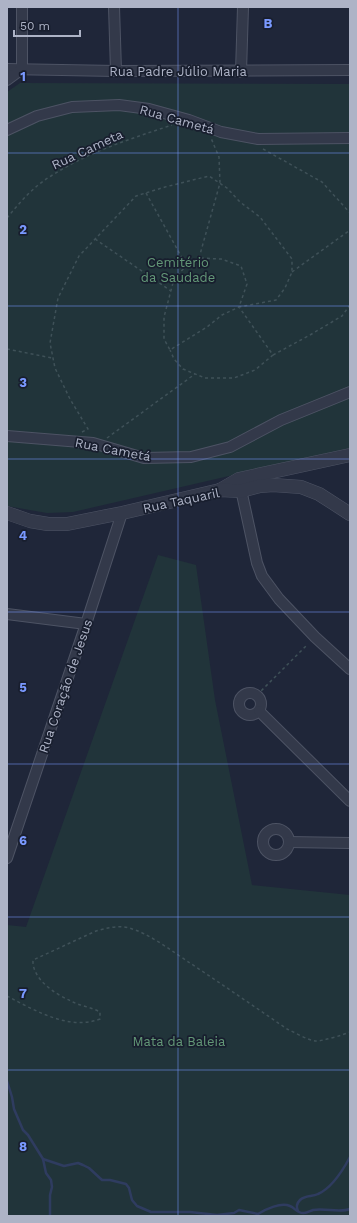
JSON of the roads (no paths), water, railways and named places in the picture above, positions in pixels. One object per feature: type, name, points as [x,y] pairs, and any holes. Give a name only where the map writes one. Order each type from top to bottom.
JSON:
[{"type":"street","points":[[7,80],[22,69],[22,7]]},
{"type":"street","points":[[114,7],[116,71]]},
{"type":"street","points":[[241,72],[242,7]]},
{"type":"street","name":"Rua Padre Júlio Maria","points":[[7,69],[241,72],[350,70]]},
{"type":"street","name":"Rua Cametá","points":[[7,130],[37,116],[72,107],[118,105],[149,109],[188,120],[221,132],[258,139],[350,138]]},
{"type":"street","name":"Rua Cametá","points":[[7,436],[99,444],[144,458],[191,457],[230,447],[281,420],[350,392]]},
{"type":"street","points":[[350,456],[240,485],[262,576],[279,599],[315,637],[350,669]]},
{"type":"street","name":"Rua Taquaril","points":[[7,513],[30,522],[66,524],[122,513],[240,485],[301,487],[319,494],[350,514]]},
{"type":"street","name":"Rua Coração de Jesus","points":[[7,858],[122,513]]},
{"type":"street","points":[[7,614],[86,624]]},
{"type":"street","points":[[250,693],[257,695],[262,703],[260,711],[253,716],[247,716],[244,714],[239,709],[238,705],[241,697],[250,693]]},
{"type":"street","points":[[260,711],[350,801]]},
{"type":"street","points":[[289,842],[350,843]]},
{"type":"waterway","points":[[7,1081],[14,1109],[23,1130],[28,1135],[43,1159],[46,1173],[51,1180],[50,1216]]},
{"type":"waterway","points":[[298,1211],[298,1202],[304,1197],[313,1196],[328,1188],[350,1157]]},
{"type":"waterway","points":[[43,1159],[64,1166],[78,1163],[89,1168],[102,1180],[110,1180],[126,1184],[129,1188],[132,1200],[137,1206],[151,1212],[190,1212],[217,1215],[234,1213],[239,1210],[258,1214],[278,1205],[290,1206],[302,1213],[313,1210],[342,1211],[350,1209]]},
{"type":"park label","name":"Cemitério da Saudade","points":[[178,270]]},
{"type":"park label","name":"Mata da Baleia","points":[[179,1041]]}]
